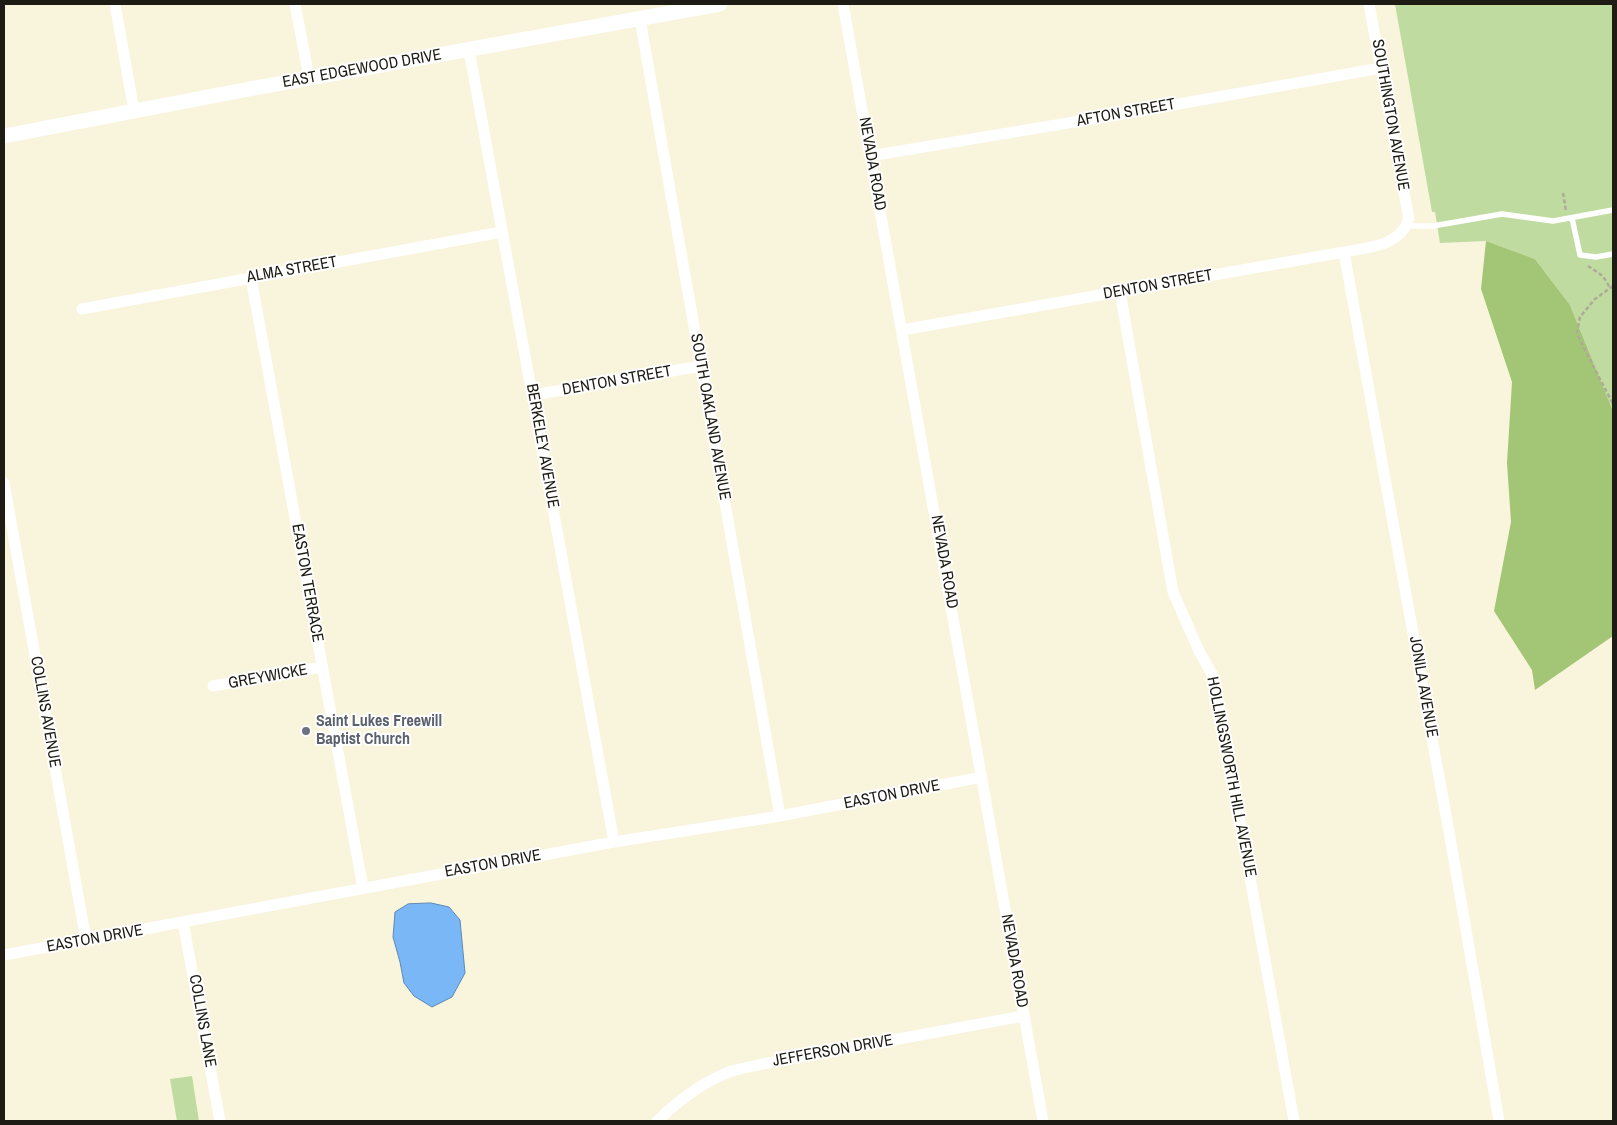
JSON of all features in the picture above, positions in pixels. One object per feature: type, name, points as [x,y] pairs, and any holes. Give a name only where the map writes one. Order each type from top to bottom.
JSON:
[{"type":"street","points":[[115,4],[134,111]]},
{"type":"street","points":[[295,4],[309,78]]},
{"type":"street","name":"EAST EDGEWOOD DRIVE","points":[[4,136],[309,78],[720,4]]},
{"type":"street","name":"NEVADA ROAD","points":[[843,4],[1043,1121]]},
{"type":"street","name":"SOUTHINGTON AVENUE","points":[[1369,4],[1409,219],[1407,226]]},
{"type":"street","name":"SOUTH OAKLAND AVENUE","points":[[640,19],[780,816]]},
{"type":"street","name":"BERKELEY AVENUE","points":[[469,50],[614,842]]},
{"type":"street","name":"AFTON STREET","points":[[870,156],[1381,68]]},
{"type":"street","name":"DENTON STREET","points":[[902,330],[1388,244],[1405,230],[1407,226]]},
{"type":"street","name":"ALMA STREET","points":[[82,309],[502,232]]},
{"type":"street","name":"JONILA AVENUE","points":[[1344,252],[1452,843],[1499,1121]]},
{"type":"street","name":"EASTON TERRACE","points":[[251,278],[363,888]]},
{"type":"street","name":"HOLLINGSWORTH HILL AVENUE","points":[[1120,292],[1173,592],[1199,651],[1212,674],[1218,700],[1294,1121]]},
{"type":"street","name":"DENTON STREET","points":[[533,395],[701,366]]},
{"type":"street","name":"COLLINS AVENUE","points":[[4,483],[86,940]]},
{"type":"street","name":"GREYWICKE","points":[[214,686],[322,667]]},
{"type":"street","name":"EASTON DRIVE","points":[[4,955],[614,842],[780,816],[982,778]]},
{"type":"street","name":"COLLINS LANE","points":[[184,922],[220,1121]]},
{"type":"street","name":"JEFFERSON DRIVE","points":[[657,1121],[673,1106],[698,1089],[732,1071],[1023,1016]]},
{"type":"lane","points":[[1407,226],[1433,226],[1502,214],[1553,221],[1613,210]]},
{"type":"lane","points":[[1572,218],[1580,255],[1596,257],[1613,254]]},
{"type":"path","points":[[1613,286],[1595,299],[1580,317],[1577,333],[1613,404]]},
{"type":"green space","points":[[1395,4],[1613,4],[1613,411],[1570,305],[1535,259],[1486,241],[1440,243],[1435,212],[1432,212]]},
{"type":"green space","points":[[1486,241],[1535,259],[1570,305],[1613,411],[1613,636],[1535,690],[1532,670],[1494,611],[1511,522],[1507,463],[1512,382],[1481,289]]},
{"type":"green space","points":[[192,1076],[199,1121],[177,1121],[170,1079]]},
{"type":"water","points":[[431,903],[449,907],[460,920],[465,973],[452,997],[432,1007],[414,996],[404,983],[393,937],[395,912],[408,904]]},
{"type":"place","name":"Saint Lukes Freewill Baptist Church","points":[[306,731]]}]
